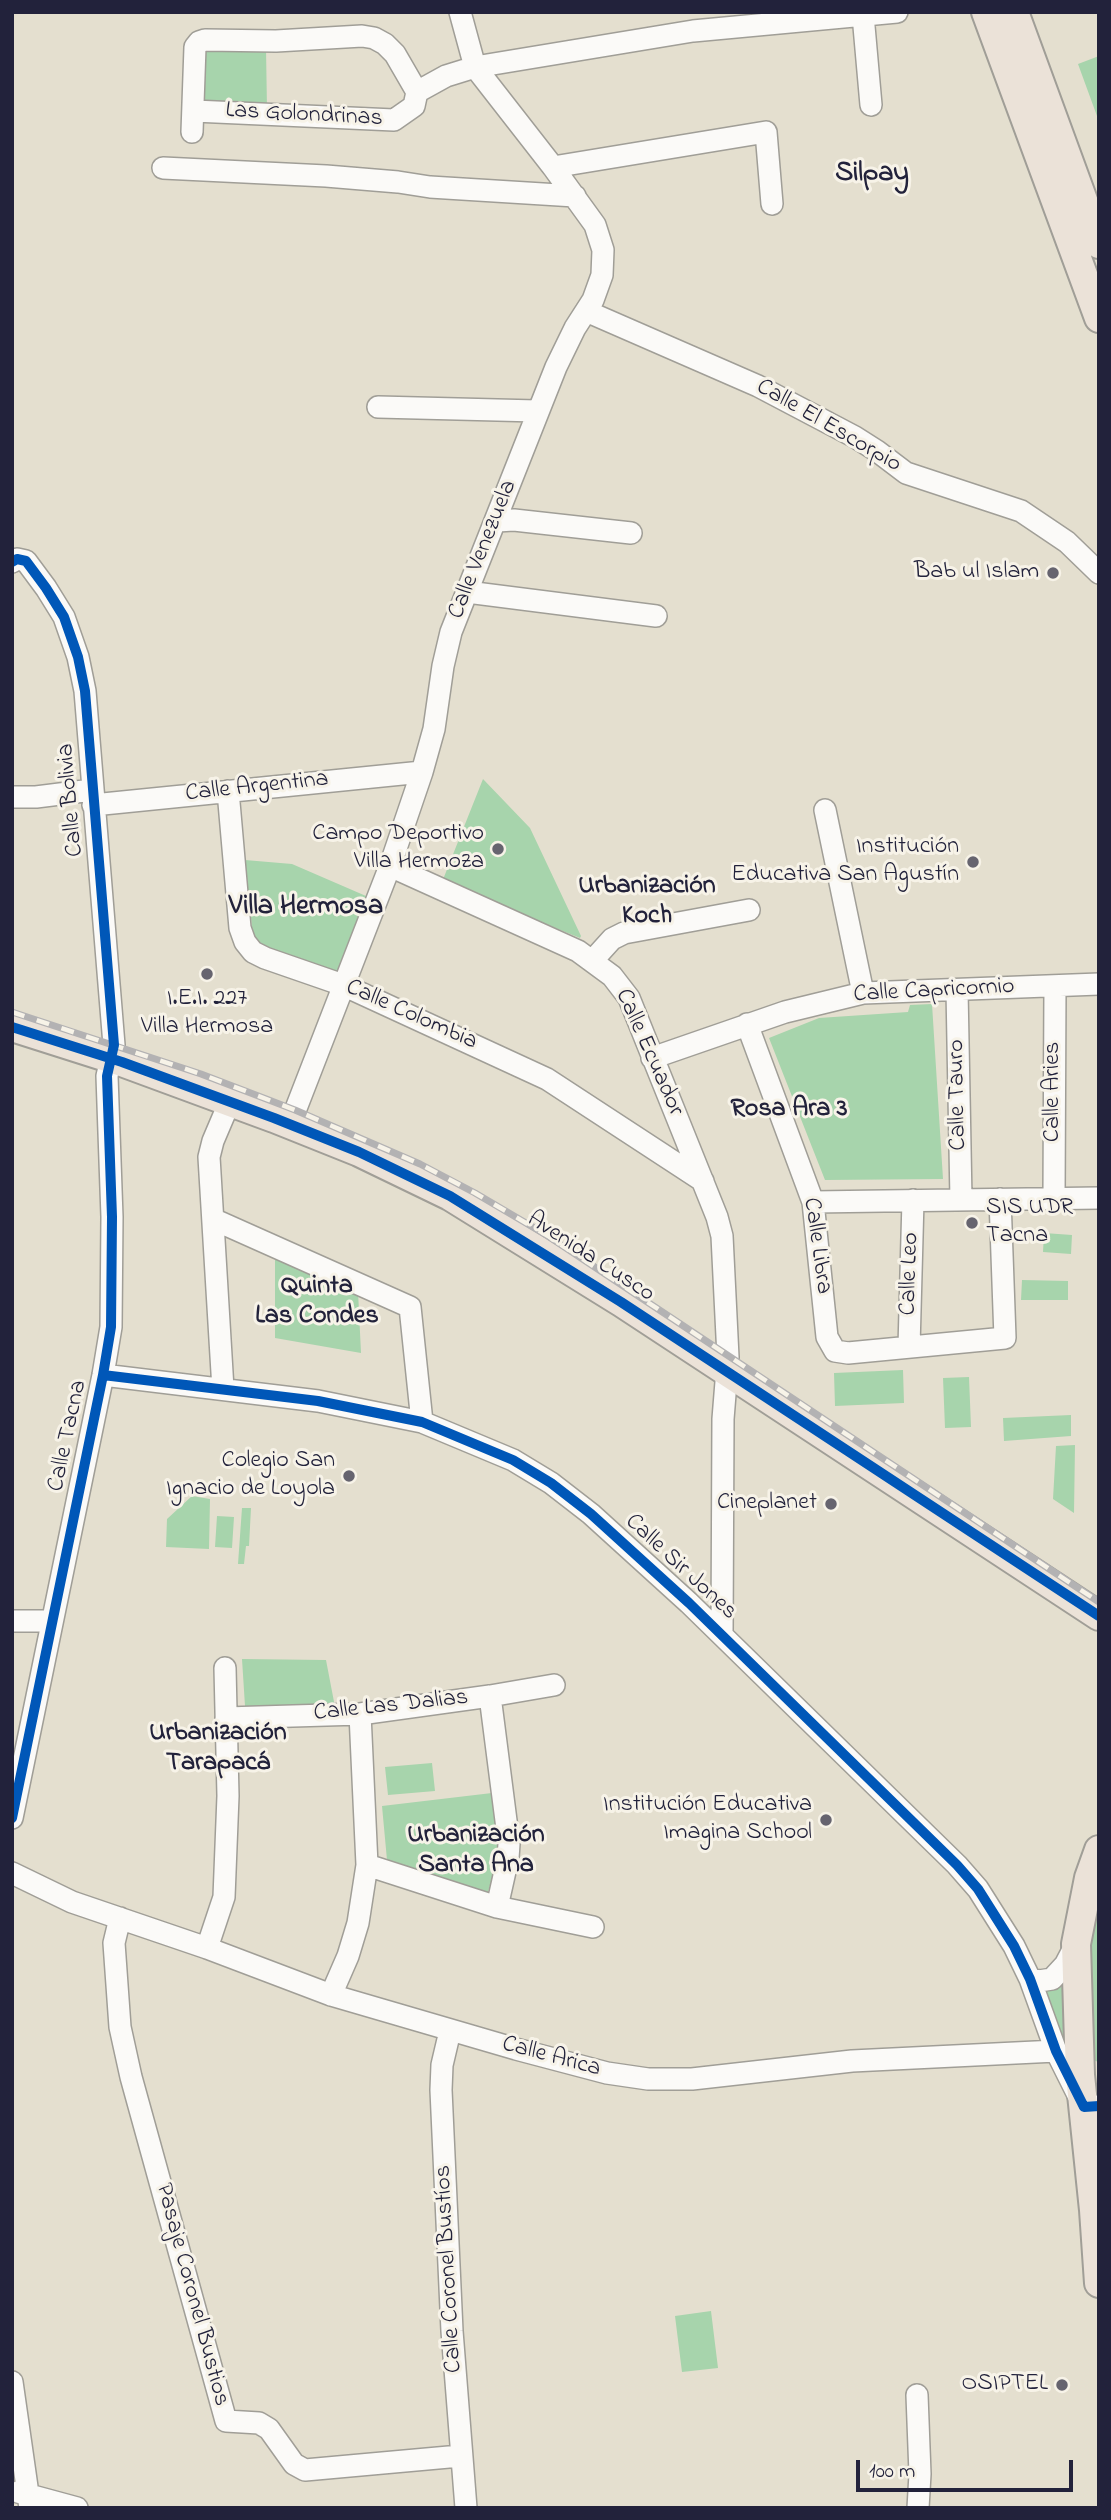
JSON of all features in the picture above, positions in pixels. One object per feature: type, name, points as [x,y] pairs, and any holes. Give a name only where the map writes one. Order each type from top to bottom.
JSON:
[{"type":"main road","points":[[986,12],[1099,318]]},
{"type":"main road","points":[[1014,12],[1099,244]]},
{"type":"main road","name":"Avenida Cusco","points":[[12,1027],[111,1058],[290,1124],[388,1165],[462,1203],[545,1253],[1099,1616]]},
{"type":"main road","name":"Avenida Cusco","points":[[1002,1553],[1046,1560],[1099,1595]]},
{"type":"main road","points":[[1099,1850],[1089,1878],[1076,1944],[1089,2075],[1099,2284]]},
{"type":"street","name":"Calle Venezuela","points":[[290,1124],[390,866],[422,772],[434,729],[451,632],[497,521],[537,411],[565,346],[593,300],[602,275],[603,250],[595,225],[475,67],[460,12]]},
{"type":"street","name":"Las Golondrinas","points":[[417,92],[395,54],[374,38],[362,36],[276,41],[205,40],[195,47],[193,122],[394,120],[414,106],[417,92],[446,76],[475,67],[680,33],[834,15],[897,12]]},
{"type":"street","points":[[863,15],[871,105]]},
{"type":"street","points":[[553,167],[766,132],[772,204]]},
{"type":"street","points":[[163,168],[326,176],[430,187],[575,196]]},
{"type":"street","name":"Calle El Escorpio","points":[[586,311],[758,386],[855,437],[906,472],[1021,511],[1067,542],[1099,573]]},
{"type":"street","points":[[378,407],[537,411]]},
{"type":"street","points":[[497,521],[514,520],[631,533]]},
{"type":"street","name":"Calle Bolivia","points":[[15,561],[26,561],[64,617],[78,657],[85,691],[114,1045],[111,1058]]},
{"type":"street","points":[[467,592],[656,615]]},
{"type":"street","name":"Calle Argentina","points":[[12,797],[92,797],[228,791],[422,772]]},
{"type":"street","name":"Calle Colombia","points":[[228,791],[240,928],[245,942],[253,952],[343,985],[547,1079],[703,1181]]},
{"type":"street","points":[[825,810],[863,993]]},
{"type":"street","name":"Calle Ecuador","points":[[390,866],[578,951],[612,976],[625,992],[703,1181],[722,1236],[728,1351],[723,1419],[722,1634]]},
{"type":"street","points":[[593,960],[612,939],[624,933],[749,910]]},
{"type":"street","name":"Calle Capricornio","points":[[652,1058],[815,1003],[863,993],[1099,984]]},
{"type":"street","name":"Calle Aries","points":[[1054,1198],[1055,986]]},
{"type":"street","name":"Calle Tauro","points":[[957,989],[961,1200]]},
{"type":"street","name":"Calle Libra","points":[[747,1024],[813,1202],[827,1337],[835,1352],[909,1347]]},
{"type":"street","name":"Calle Tacna","points":[[12,1818],[111,1327],[113,1282],[107,1076],[111,1058]]},
{"type":"street","points":[[223,1390],[215,1220],[209,1157],[230,1101]]},
{"type":"street","points":[[813,1202],[1099,1198]]},
{"type":"street","points":[[909,1347],[1004,1338],[1000,1199]]},
{"type":"street","name":"Calle Leo","points":[[909,1347],[913,1200]]},
{"type":"street","points":[[215,1220],[410,1307],[422,1422]]},
{"type":"street","name":"Calle Sir Jones","points":[[103,1375],[318,1401],[422,1422],[513,1460],[551,1483],[591,1514],[722,1634],[957,1865],[999,1919],[1030,1979],[1056,2051]]},
{"type":"street","points":[[12,1621],[52,1621]]},
{"type":"street","points":[[207,1948],[225,1897],[228,1796],[225,1668]]},
{"type":"street","name":"Calle Las Dalias","points":[[226,1718],[360,1714],[554,1685]]},
{"type":"street","points":[[490,1696],[509,1844],[497,1908]]},
{"type":"street","points":[[331,1995],[358,1923],[367,1865],[360,1714]]},
{"type":"street","points":[[367,1865],[497,1908],[593,1927]]},
{"type":"street","name":"Calle Arica","points":[[12,1873],[72,1902],[207,1948],[331,1995],[588,2069],[648,2079],[692,2079],[852,2061],[1056,2051]]},
{"type":"street","name":"Pasaje Coronel Bustios","points":[[120,1918],[114,1942],[120,2027],[131,2077],[226,2421],[259,2423],[269,2429],[290,2459],[305,2470],[460,2456]]},
{"type":"street","points":[[1030,1979],[1052,1979],[1065,1965],[1076,1944]]},
{"type":"street","name":"Calle Coronel Bustíos","points":[[450,2031],[442,2065],[441,2090],[460,2456],[466,2508]]},
{"type":"street","points":[[1056,2051],[1089,2075]]},
{"type":"street","points":[[1056,2051],[1091,2106]]},
{"type":"street","points":[[12,2382],[23,2497],[76,2508]]},
{"type":"street","points":[[917,2395],[918,2508]]},
{"type":"green space","points":[[207,48],[266,48],[267,109],[204,102],[204,52]]},
{"type":"green space","points":[[1099,56],[1099,116],[1097,116],[1078,64]]},
{"type":"green space","name":"Campo Deportivo Villa Hermoza","points":[[483,779],[530,828],[580,938],[442,882]]},
{"type":"green space","points":[[245,860],[292,864],[366,896],[338,980],[259,946],[253,937]]},
{"type":"green space","points":[[932,1004],[943,1179],[825,1180],[769,1038],[819,1018],[908,1012],[910,1005]]},
{"type":"green space","points":[[1044,1233],[1072,1235],[1071,1254],[1043,1252]]},
{"type":"green space","points":[[275,1256],[358,1291],[361,1353],[275,1338]]},
{"type":"green space","points":[[1022,1280],[1068,1281],[1068,1300],[1021,1300]]},
{"type":"green space","points":[[903,1370],[904,1403],[835,1406],[834,1373]]},
{"type":"green space","points":[[969,1377],[971,1427],[945,1428],[943,1378]]},
{"type":"green space","points":[[1071,1415],[1071,1436],[1004,1441],[1003,1418]]},
{"type":"green space","points":[[1075,1445],[1074,1513],[1053,1499],[1056,1446]]},
{"type":"green space","points":[[192,1496],[210,1499],[209,1549],[166,1547],[167,1519]]},
{"type":"green space","points":[[242,1508],[251,1508],[249,1546],[246,1546],[244,1564],[238,1564]]},
{"type":"green space","points":[[217,1516],[234,1517],[232,1548],[215,1547]]},
{"type":"green space","points":[[242,1659],[326,1660],[335,1707],[245,1706]]},
{"type":"green space","points":[[432,1763],[435,1791],[388,1795],[385,1767]]},
{"type":"green space","points":[[492,1793],[502,1845],[487,1895],[387,1860],[382,1806]]},
{"type":"green space","points":[[1099,1892],[1099,2062],[1092,2060],[1090,1951]]},
{"type":"green space","points":[[1059,1981],[1065,1983],[1065,2041],[1062,2040],[1044,1994]]},
{"type":"green space","points":[[711,2311],[718,2368],[682,2372],[675,2316]]},
{"type":"railway","points":[[12,1012],[201,1074],[295,1110],[420,1164],[475,1193],[548,1236],[1099,1602]]},
{"type":"cycle path","points":[[12,562],[17,559],[26,561],[46,588],[64,617],[78,657],[85,691],[114,1045],[107,1076],[112,1217],[111,1327],[12,1818]]},
{"type":"cycle path","points":[[12,1027],[122,1062],[274,1118],[359,1152],[450,1196],[621,1302],[1099,1616]]},
{"type":"cycle path","points":[[103,1375],[318,1401],[422,1422],[513,1460],[551,1483],[591,1514],[689,1603],[957,1865],[978,1889],[1014,1946],[1030,1979],[1056,2051],[1084,2107],[1099,2106]]},
{"type":"place","name":"Bab ul Islam","points":[[1053,573]]},
{"type":"place","name":"Campo Deportivo Villa Hermoza","points":[[498,849]]},
{"type":"place","name":"Institución Educativa San Agustín","points":[[973,862]]},
{"type":"place","name":"I.E.I. 227 Villa Hermosa","points":[[207,974]]},
{"type":"place","name":"SIS UDR Tacna","points":[[972,1223]]},
{"type":"place","name":"Colegio San Ignacio de Loyola","points":[[349,1476]]},
{"type":"place","name":"Cineplanet","points":[[831,1504]]},
{"type":"place","name":"Institución Educativa Imagina School","points":[[826,1820]]},
{"type":"place","name":"OSIPTEL","points":[[1062,2385]]},
{"type":"district","name":"Silpay","points":[[872,175]]},
{"type":"district","name":"Urbanización Koch","points":[[647,903]]},
{"type":"district","name":"Villa Hermosa","points":[[306,908]]},
{"type":"district","name":"Rosa Ara 3","points":[[789,1111]]},
{"type":"district","name":"Quinta Las Condes","points":[[317,1303]]},
{"type":"district","name":"Urbanización Tarapacá","points":[[218,1750]]},
{"type":"district","name":"Urbanización Santa Ana","points":[[476,1852]]}]
